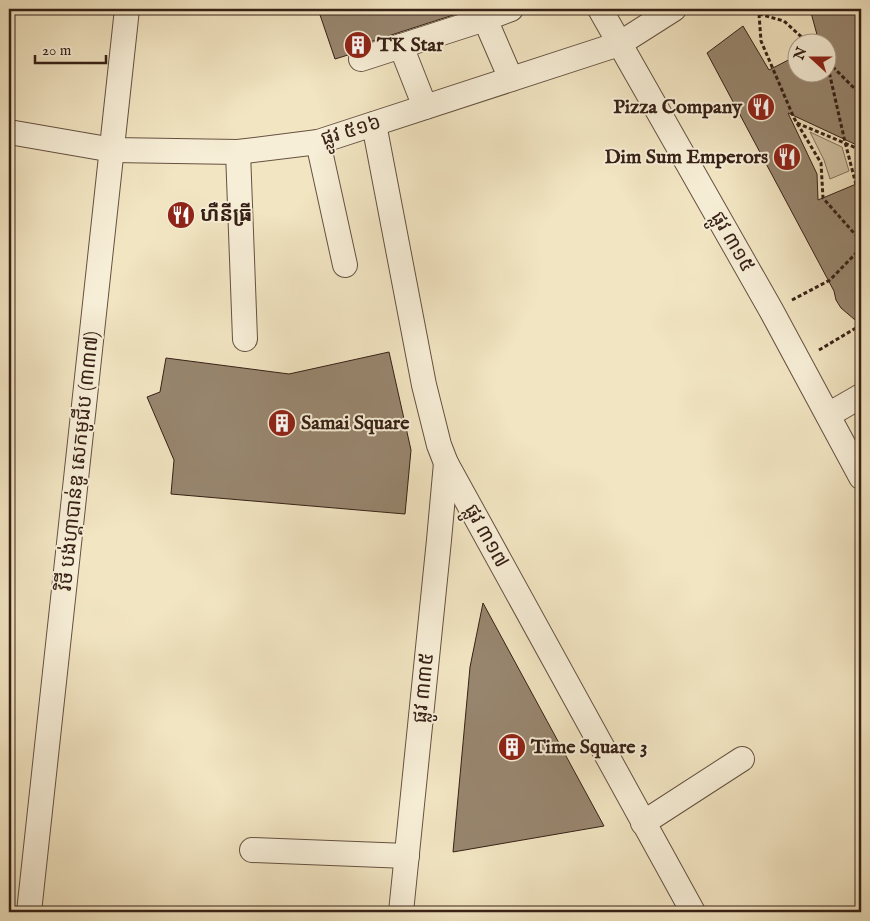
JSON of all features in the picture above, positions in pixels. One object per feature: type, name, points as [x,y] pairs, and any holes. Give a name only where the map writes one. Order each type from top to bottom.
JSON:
[{"type":"street","name":"វិថី បង់ហ្គាបាន់ឌូ សេកមូជីប (៣៣៧)","points":[[29,912],[128,9]]},
{"type":"street","points":[[361,59],[511,9]]},
{"type":"street","name":"ផ្លូវ ៣១៥","points":[[600,9],[618,44],[771,310],[861,476]]},
{"type":"street","name":"ផ្លូវ ៥១៦","points":[[9,132],[113,150],[238,152],[318,142],[618,44],[674,9]]},
{"type":"street","points":[[485,19],[511,78]]},
{"type":"street","points":[[401,46],[425,107]]},
{"type":"street","name":"ផ្លូវ ៣១៧","points":[[374,124],[424,385],[439,445],[446,463],[692,912]]},
{"type":"street","points":[[318,142],[345,265]]},
{"type":"street","points":[[238,152],[245,339]]},
{"type":"street","points":[[828,414],[861,396]]},
{"type":"street","name":"ផ្លូវ ៣៣៥","points":[[401,912],[440,540],[446,463]]},
{"type":"street","points":[[643,823],[742,759]]},
{"type":"street","points":[[252,850],[407,856]]},
{"type":"path","points":[[755,9],[759,14],[761,40],[797,123],[821,162],[823,198],[861,240]]},
{"type":"path","points":[[759,14],[784,21],[796,32]]},
{"type":"path","points":[[838,72],[861,95]]},
{"type":"path","points":[[831,82],[844,142],[861,204]]},
{"type":"path","points":[[797,123],[861,150]]},
{"type":"path","points":[[771,310],[830,280],[861,248]]},
{"type":"path","points":[[799,362],[861,324]]},
{"type":"shaded area","points":[[810,132],[842,147],[849,171],[830,179],[824,160]]},
{"type":"building","name":"TK Star","points":[[318,9],[472,9],[357,46],[351,49],[348,55],[335,59]]},
{"type":"building","points":[[810,9],[861,9],[861,147],[788,113],[817,174],[818,200],[861,182],[861,325],[841,308],[836,300],[834,291],[707,53],[743,26],[769,70],[788,60],[788,82],[838,82],[838,32],[816,32]]},
{"type":"building","name":"Samai Square","points":[[389,352],[411,450],[405,514],[171,494],[174,460],[147,397],[160,392],[166,358],[289,374]]},
{"type":"building","name":"Time Square 3","points":[[483,603],[604,826],[453,852],[470,667]]},
{"type":"place","name":"TK Star","points":[[358,45]]},
{"type":"place","name":"Pizza Company","points":[[761,107]]},
{"type":"place","name":"Dim Sum Emperors","points":[[787,157]]},
{"type":"place","name":"ហឺនីធ្រី","points":[[181,215]]},
{"type":"place","name":"Samai Square","points":[[282,423]]},
{"type":"place","name":"Time Square 3","points":[[512,747]]}]
